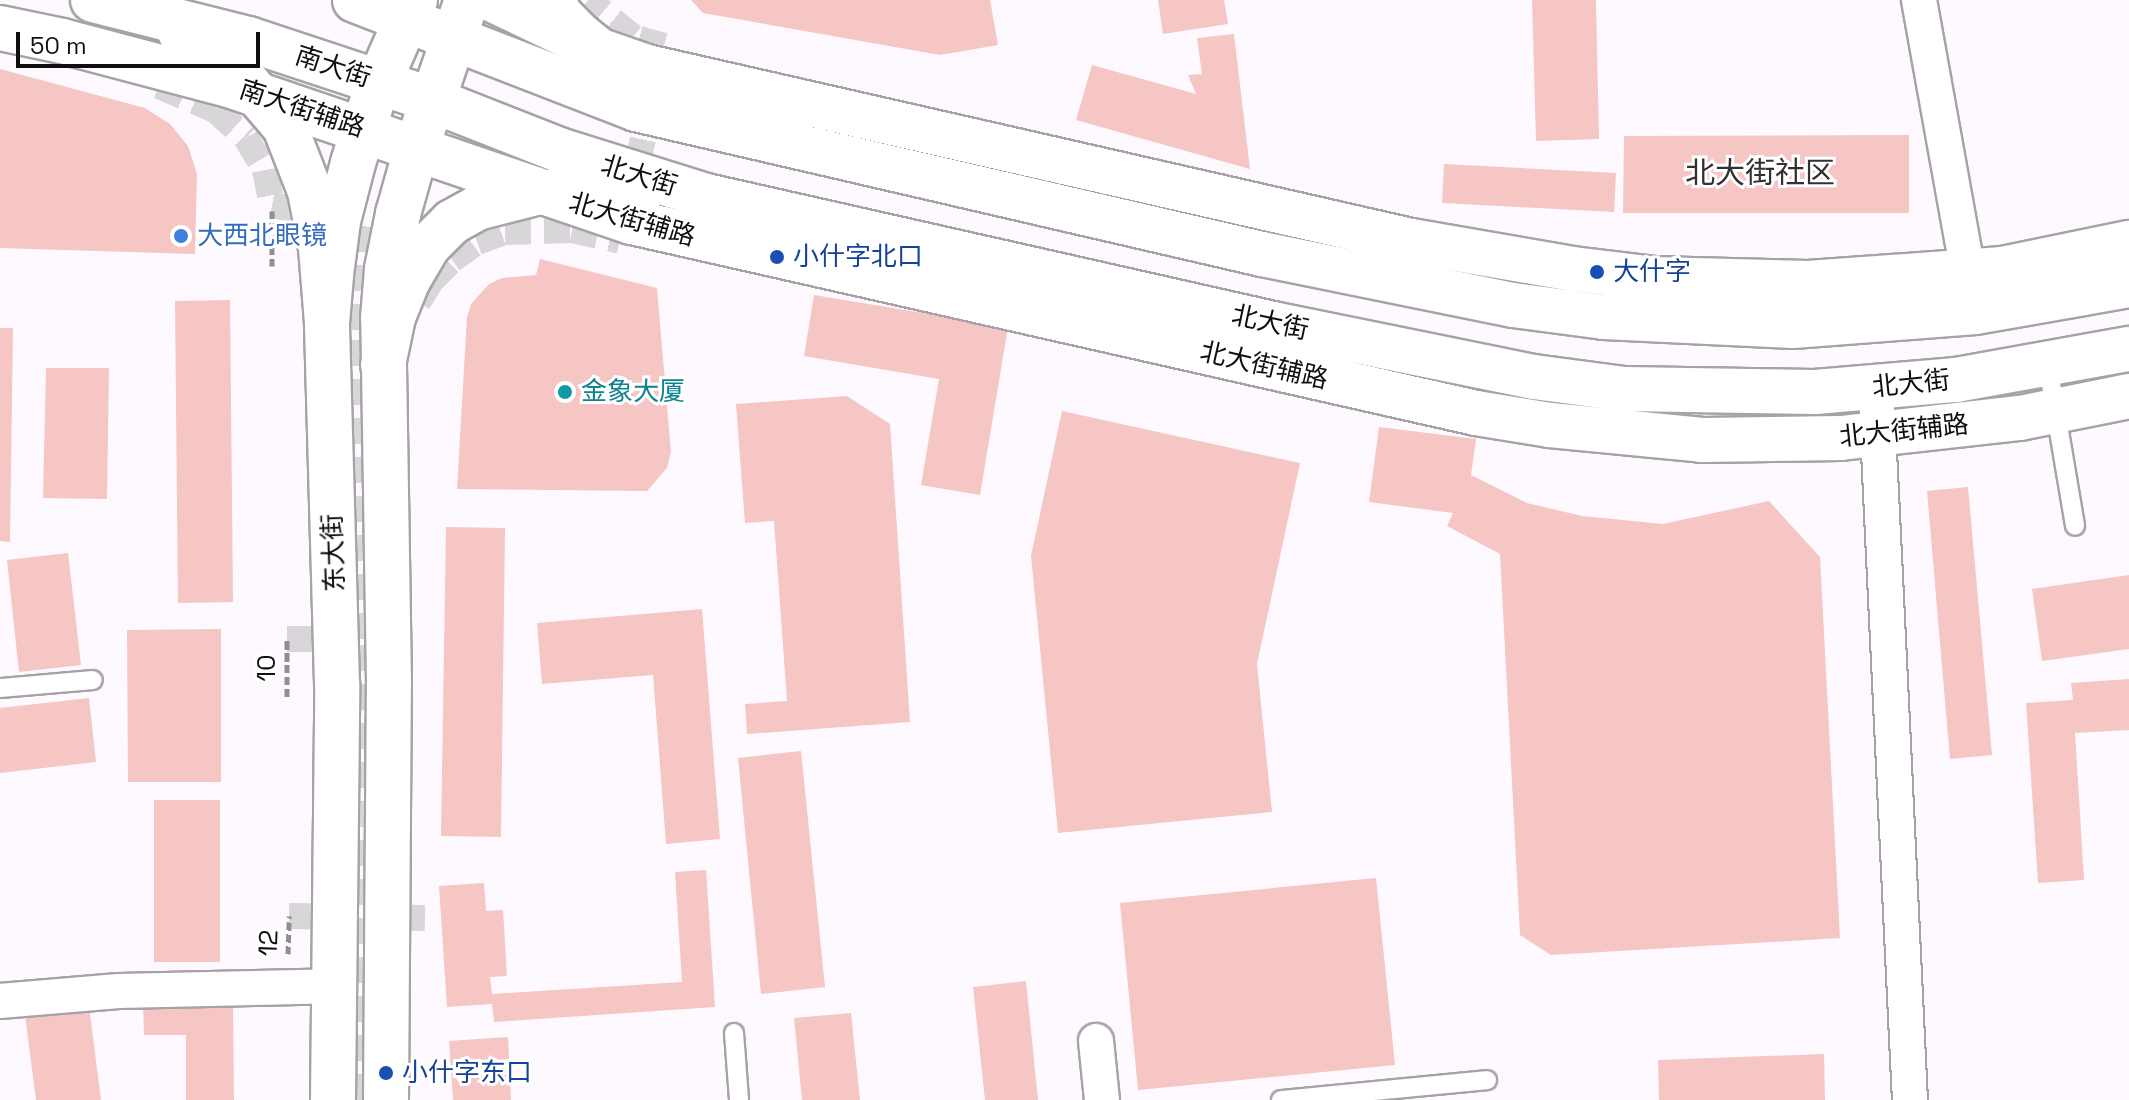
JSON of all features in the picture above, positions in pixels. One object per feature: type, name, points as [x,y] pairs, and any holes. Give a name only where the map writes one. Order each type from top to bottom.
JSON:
[{"type":"main road","name":"南大街","points":[[93,0],[248,39],[432,100]]},
{"type":"main road","points":[[355,0],[460,18],[586,92],[636,109],[1262,254],[1513,305],[1604,317],[1755,326],[1846,324],[1971,292],[2129,243]]},
{"type":"main road","points":[[493,0],[598,50],[647,67],[1411,241],[1497,257],[1655,279],[1971,292],[2129,285]]},
{"type":"main road","points":[[553,0],[560,15],[627,73],[734,132]]},
{"type":"main road","name":"东大街","points":[[333,1100],[337,684],[327,323],[338,221],[379,82],[411,9]]},
{"type":"main road","points":[[143,12],[200,43],[239,73],[285,127],[310,191],[321,248],[327,323]]},
{"type":"main road","name":"东大街","points":[[386,1100],[389,683],[383,365],[387,269],[417,147],[460,18]]},
{"type":"main road","name":"南大街辅路","points":[[0,28],[156,64],[417,147]]},
{"type":"main road","name":"北大街","points":[[432,100],[559,150],[706,196],[1287,327],[1534,377],[1624,389],[1688,392],[1876,388],[2048,366],[2129,349]]},
{"type":"main road","name":"北大街辅路","points":[[417,147],[540,192],[720,245],[1476,413],[1550,425],[1702,440],[1878,435],[2056,411],[2129,396]]},
{"type":"main road","points":[[383,365],[393,317],[407,282],[428,246],[452,222],[477,208],[540,192],[626,191],[706,196]]},
{"type":"street","points":[[1919,0],[1971,292]]},
{"type":"street","points":[[1876,388],[1910,1100]]},
{"type":"street","points":[[0,1001],[119,991],[333,986]]},
{"type":"street","points":[[1096,1041],[1102,1100]]},
{"type":"lane","points":[[2048,366],[2075,526]]},
{"type":"lane","points":[[0,688],[93,680]]},
{"type":"lane","points":[[734,1033],[739,1100]]},
{"type":"lane","points":[[1281,1100],[1487,1080]]},
{"type":"path","points":[[272,205],[272,266]]},
{"type":"path","name":"10","points":[[287,639],[287,697]]},
{"type":"path","name":"12","points":[[288,957],[289,916]]},
{"type":"building","points":[[691,0],[990,0],[998,45],[940,55],[703,13]]},
{"type":"building","points":[[1158,0],[1224,0],[1228,24],[1163,34]]},
{"type":"building","points":[[1532,0],[1596,0],[1599,139],[1536,141]]},
{"type":"building","points":[[1234,34],[1250,169],[1076,120],[1092,65],[1196,94],[1188,75],[1202,74],[1197,38]]},
{"type":"building","points":[[0,69],[145,108],[170,124],[188,146],[197,174],[195,254],[0,248]]},
{"type":"building","points":[[1909,135],[1909,213],[1623,213],[1624,136]]},
{"type":"building","points":[[1444,164],[1616,173],[1614,212],[1442,203]]},
{"type":"building","name":"金象大厦","points":[[540,259],[657,288],[671,452],[667,468],[647,491],[457,489],[467,317],[471,304],[489,284],[502,278],[536,275]]},
{"type":"building","points":[[814,295],[1008,327],[980,495],[921,485],[939,379],[804,356]]},
{"type":"building","points":[[230,300],[233,602],[178,603],[175,301]]},
{"type":"building","points":[[0,328],[13,328],[10,542],[0,541]]},
{"type":"building","points":[[46,368],[109,368],[107,499],[43,498]]},
{"type":"building","points":[[847,396],[890,424],[910,722],[747,734],[745,704],[787,701],[774,521],[745,523],[736,404]]},
{"type":"building","points":[[1062,411],[1300,463],[1257,664],[1272,812],[1058,833],[1031,556]]},
{"type":"building","points":[[1379,427],[1476,439],[1471,475],[1527,503],[1582,516],[1663,524],[1769,501],[1820,557],[1840,938],[1551,955],[1520,935],[1500,554],[1447,526],[1453,513],[1369,502]]},
{"type":"building","points":[[1968,487],[1992,755],[1950,759],[1927,491]]},
{"type":"building","points":[[446,527],[505,528],[501,837],[441,836]]},
{"type":"building","points":[[68,553],[81,665],[19,672],[7,560]]},
{"type":"building","points":[[2129,575],[2129,649],[2042,661],[2032,589]]},
{"type":"building","points":[[702,609],[720,839],[666,844],[653,675],[542,684],[537,623]]},
{"type":"building","points":[[221,629],[221,782],[128,782],[127,630]]},
{"type":"building","points":[[2129,679],[2129,730],[2075,733],[2084,880],[2038,883],[2026,703],[2073,700],[2071,683]]},
{"type":"building","points":[[89,698],[96,762],[0,773],[0,708]]},
{"type":"building","points":[[801,751],[825,987],[761,994],[738,758]]},
{"type":"building","points":[[154,800],[220,800],[220,962],[154,962]]},
{"type":"building","points":[[706,870],[715,1007],[494,1022],[492,1004],[447,1007],[439,886],[484,883],[486,911],[503,910],[507,976],[490,977],[492,994],[682,982],[675,872]]},
{"type":"building","points":[[1376,878],[1395,1065],[1138,1090],[1120,903]]},
{"type":"building","points":[[1026,981],[1038,1100],[985,1100],[973,987]]},
{"type":"building","points":[[233,1003],[234,1100],[186,1100],[186,1035],[144,1035],[143,1004]]},
{"type":"building","points":[[89,1006],[101,1100],[36,1100],[25,1015]]},
{"type":"building","points":[[851,1013],[860,1100],[802,1100],[794,1018]]},
{"type":"building","points":[[508,1037],[511,1100],[453,1100],[449,1041]]},
{"type":"building","points":[[1824,1054],[1825,1100],[1659,1100],[1658,1060]]},
{"type":"tunnel","points":[[418,302],[431,281],[452,260],[477,242],[505,232],[572,230],[620,241],[664,46],[633,37],[588,0]]},
{"type":"tunnel","points":[[159,86],[215,110],[246,138],[265,170],[272,205],[324,215]]},
{"type":"tunnel","points":[[357,1100],[363,639],[356,330],[365,223]]},
{"type":"tunnel","points":[[287,639],[348,639]]},
{"type":"tunnel","points":[[289,916],[425,918]]},
{"type":"place","name":"大西北眼镜","points":[[181,236]]},
{"type":"place","name":"小什字北口","points":[[777,257]]},
{"type":"place","name":"大什字","points":[[1597,272]]},
{"type":"place","name":"金象大厦","points":[[565,392]]},
{"type":"place","name":"小什字东口","points":[[386,1073]]},
{"type":"district","name":"北大街社区","points":[[1760,173]]}]
